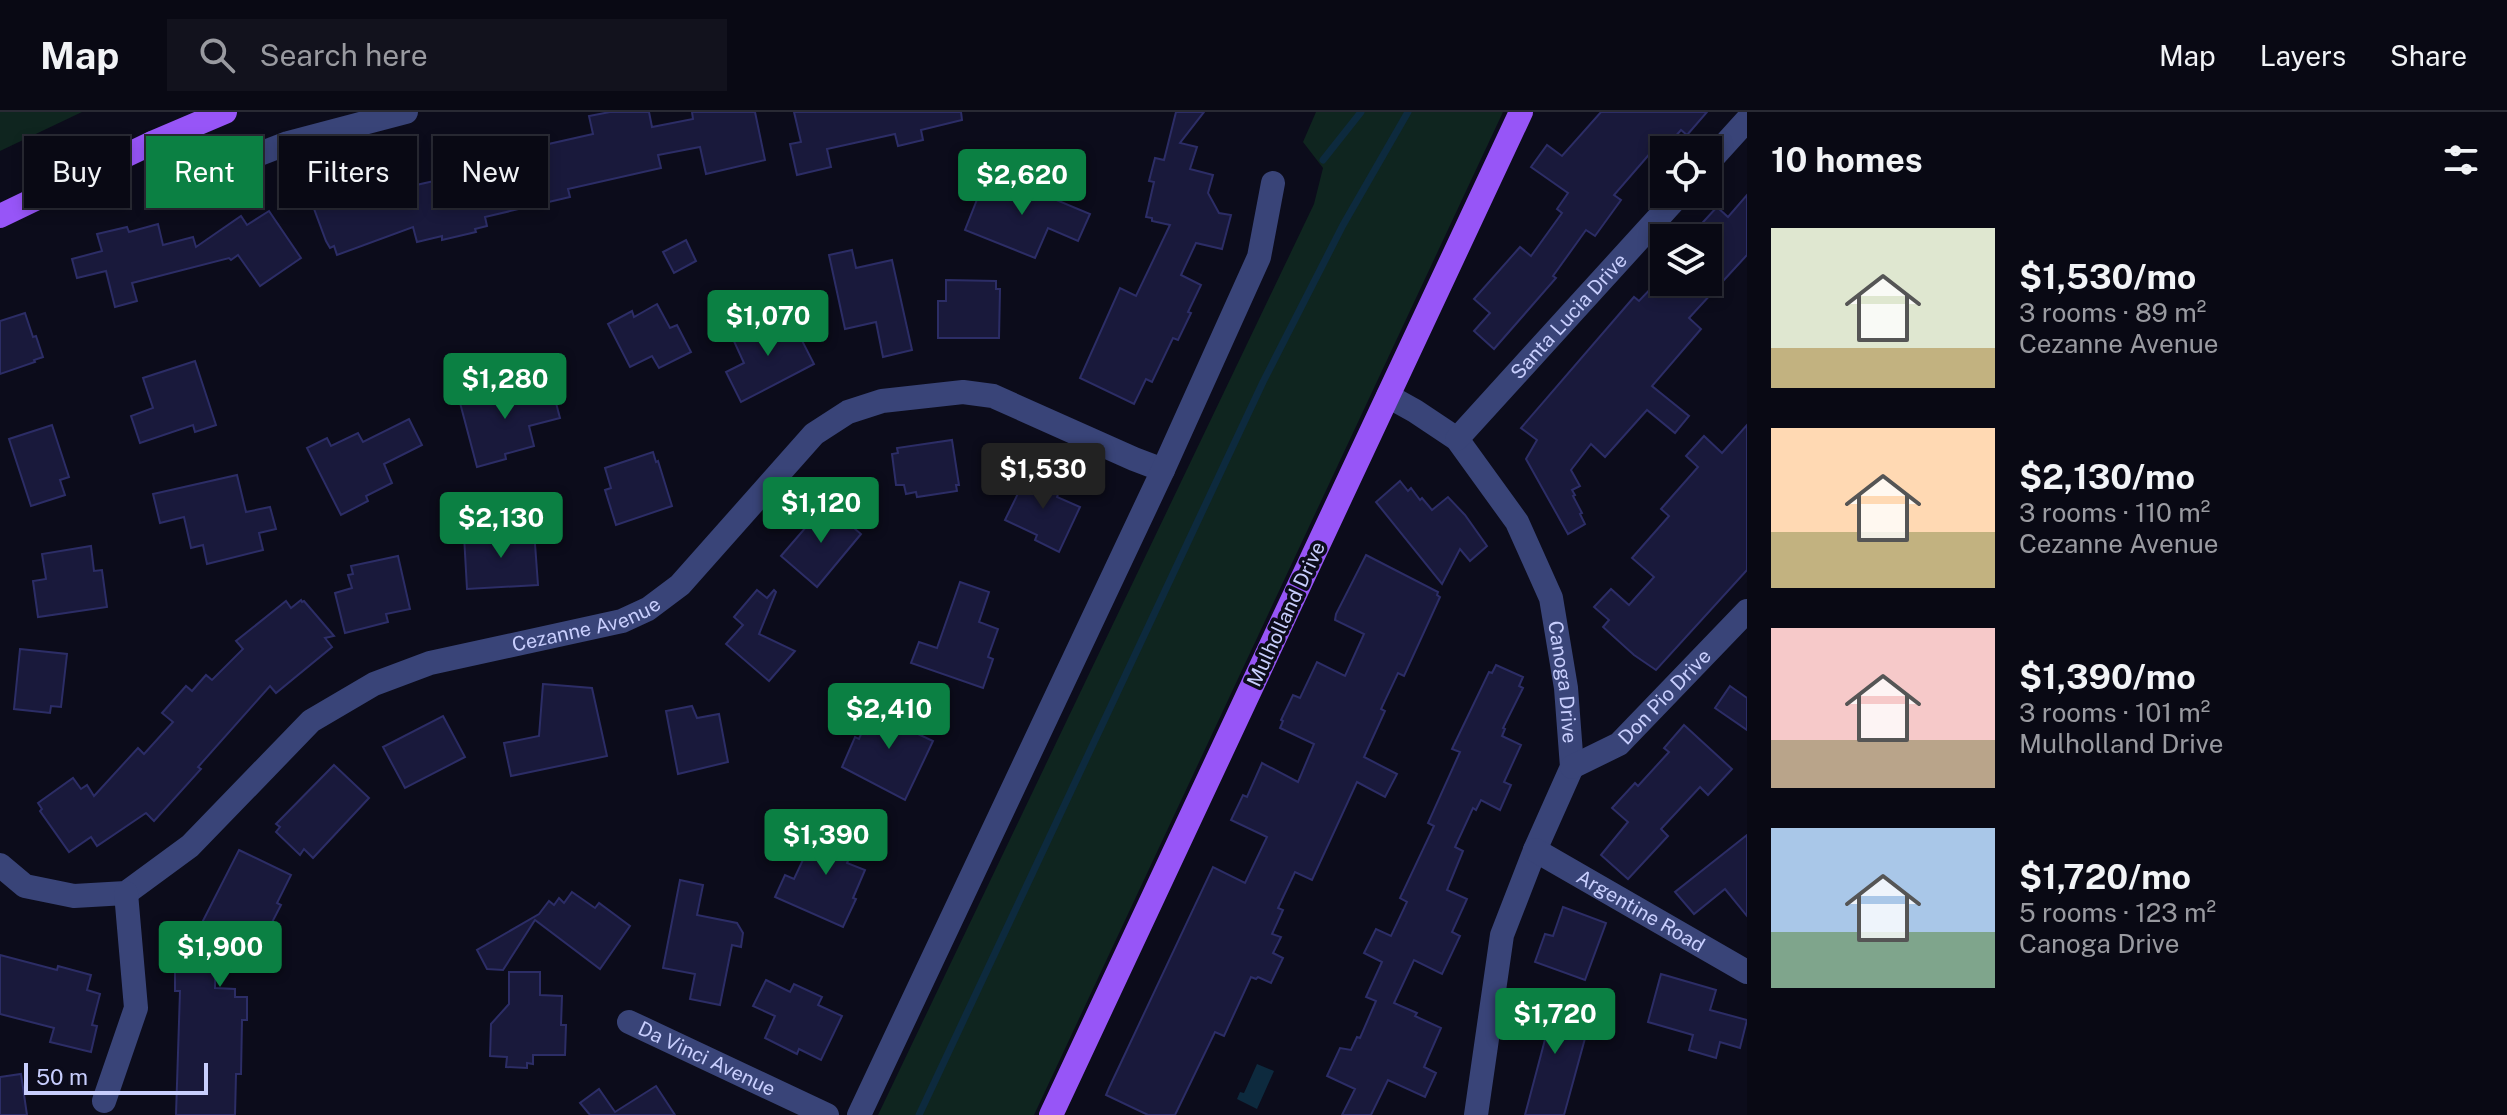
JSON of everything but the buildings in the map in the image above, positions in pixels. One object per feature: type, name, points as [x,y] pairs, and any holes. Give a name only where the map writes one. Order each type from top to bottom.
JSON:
[{"type":"main road","points":[[168,136],[225,112]]},
{"type":"main road","name":"Mulholland Drive","points":[[1051,1115],[1521,112]]},
{"type":"main road","points":[[0,216],[146,146]]},
{"type":"street","points":[[263,153],[288,143],[406,112]]},
{"type":"street","points":[[1722,148],[1747,120]]},
{"type":"street","points":[[859,1115],[1163,470],[1259,257],[1273,183]]},
{"type":"street","name":"Santa Lucia Drive","points":[[1457,439],[1667,208]]},
{"type":"street","name":"Cezanne Avenue","points":[[126,893],[190,846],[311,721],[374,684],[430,663],[622,621],[648,609],[680,585],[814,434],[848,412],[882,401],[922,395],[963,392],[993,396],[1163,470]]},
{"type":"street","name":"Canoga Drive","points":[[1388,396],[1457,439],[1517,522],[1551,598],[1566,688],[1572,767],[1502,935],[1476,1115]]},
{"type":"street","name":"Don Pio Drive","points":[[1572,767],[1619,744],[1747,611]]},
{"type":"street","name":"Argentine Road","points":[[1535,850],[1747,972]]},
{"type":"street","points":[[0,865],[25,886],[74,896],[126,893],[136,1008],[104,1101]]},
{"type":"street","name":"Da Vinci Avenue","points":[[629,1022],[827,1115]]},
{"type":"green space","points":[[0,112],[82,112],[32,136],[24,136],[24,140],[0,151]]},
{"type":"green space","points":[[1316,112],[1503,112],[1034,1115],[878,1115],[1314,204],[1323,168],[1303,142]]},
{"type":"water","points":[[1257,1064],[1274,1071],[1257,1109],[1237,1099],[1240,1092],[1244,1093]]},
{"type":"waterway","points":[[1323,160],[1361,112]]},
{"type":"waterway","points":[[919,1115],[1263,382],[1343,225],[1408,112]]}]
